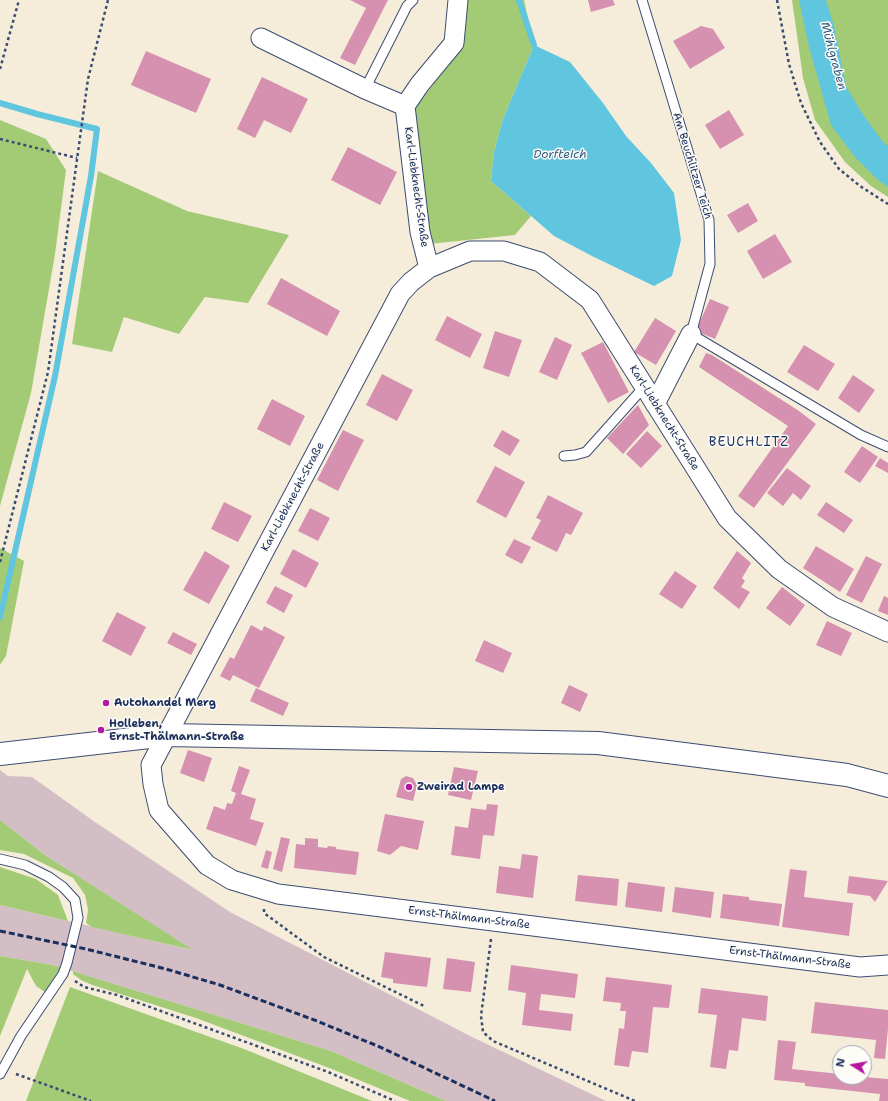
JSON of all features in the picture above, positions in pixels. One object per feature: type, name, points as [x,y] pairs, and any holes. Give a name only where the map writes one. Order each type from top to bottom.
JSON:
[{"type":"main road","points":[[0,754],[167,735],[598,743],[848,775],[888,786]]},
{"type":"street","points":[[261,38],[365,89],[405,106],[420,84],[454,43],[458,0]]},
{"type":"street","name":"Karl-Liebknecht-Straße","points":[[405,106],[420,232],[429,268]]},
{"type":"street","name":"Karl-Liebknecht-Straße","points":[[167,735],[400,294],[411,282],[429,268],[470,251],[504,250],[540,262],[590,300],[727,518],[779,569],[833,608],[888,632]]},
{"type":"street","name":"Am Beuchlitzer Teich","points":[[655,404],[690,334]]},
{"type":"street","name":"Ernst-Thälmann-Straße","points":[[167,735],[151,765],[153,784],[159,810],[207,865],[232,880],[262,890],[278,894],[860,967],[888,965]]},
{"type":"lane","points":[[365,89],[407,6],[413,0]]},
{"type":"lane","name":"Am Beuchlitzer Teich","points":[[642,0],[709,220],[710,264],[690,334]]},
{"type":"lane","points":[[690,334],[861,435],[888,446]]},
{"type":"lane","points":[[564,456],[586,452],[644,387]]},
{"type":"lane","points":[[0,859],[25,865],[49,877],[63,887],[75,900],[78,918],[63,974],[21,1036],[1,1071]]},
{"type":"path","points":[[0,69],[19,0]]},
{"type":"path","points":[[0,562],[48,372],[88,79],[108,0]]},
{"type":"path","points":[[777,0],[789,64],[801,103],[820,142],[839,170],[888,204]]},
{"type":"path","points":[[0,139],[77,158]]},
{"type":"path","points":[[262,890],[264,913],[318,952],[424,1006]]},
{"type":"path","points":[[493,921],[481,1016],[482,1032],[493,1041],[635,1101]]},
{"type":"path","points":[[63,974],[84,987],[117,995],[328,1072],[395,1101]]},
{"type":"path","points":[[1,1071],[91,1101]]},
{"type":"shaded area","points":[[0,770],[8,776],[32,777],[95,822],[230,912],[472,1037],[606,1101],[446,1101],[331,1051],[53,965],[0,956],[0,905],[192,950],[45,855],[0,820]]},
{"type":"green space","points":[[462,0],[524,0],[534,45],[503,119],[494,152],[491,181],[531,216],[515,235],[429,244],[413,111],[461,48]]},
{"type":"green space","points":[[792,0],[888,0],[888,197],[871,186],[845,162],[815,120],[803,78]]},
{"type":"green space","points":[[0,120],[46,139],[66,170],[55,254],[31,393],[0,506]]},
{"type":"green space","points":[[98,171],[187,211],[289,235],[248,303],[205,297],[179,334],[124,317],[112,352],[72,344]]},
{"type":"green space","points":[[0,548],[24,561],[6,656],[0,665]]},
{"type":"green space","points":[[0,820],[45,855],[193,950],[92,927],[86,923],[88,910],[85,895],[73,878],[24,854],[0,850]]},
{"type":"green space","points":[[0,867],[36,879],[58,895],[68,921],[0,905]]},
{"type":"green space","points":[[0,956],[61,967],[53,982],[45,992],[36,986],[27,969],[0,1036]]},
{"type":"green space","points":[[73,971],[331,1051],[446,1101],[410,1101],[332,1069],[196,1018],[92,985],[81,980],[73,974]]},
{"type":"green space","points":[[70,987],[244,1049],[372,1101],[26,1101]]},
{"type":"water","name":"Mühlgraben","points":[[799,0],[826,0],[834,26],[846,86],[860,110],[882,141],[888,146],[888,187],[878,180],[855,157],[831,125],[809,47]]},
{"type":"water","name":"Dorfteich","points":[[534,45],[570,62],[603,103],[626,136],[651,163],[674,193],[681,240],[672,276],[654,286],[554,236],[491,181],[494,152],[503,119]]},
{"type":"building","points":[[350,0],[388,0],[355,65],[340,58],[366,8]]},
{"type":"building","points":[[588,0],[613,0],[615,5],[591,12]]},
{"type":"building","points":[[701,26],[713,29],[725,48],[690,69],[673,41]]},
{"type":"building","points":[[146,51],[211,79],[196,113],[131,85]]},
{"type":"building","points":[[262,77],[308,99],[291,133],[264,120],[255,138],[237,129]]},
{"type":"building","points":[[729,110],[744,135],[720,149],[705,125]]},
{"type":"building","points":[[348,147],[397,172],[380,205],[331,180]]},
{"type":"building","points":[[748,203],[758,221],[738,233],[727,215]]},
{"type":"building","points":[[775,234],[792,262],[763,279],[747,251]]},
{"type":"building","points":[[281,278],[340,311],[327,336],[267,304]]},
{"type":"building","points":[[710,299],[729,307],[715,339],[696,331]]},
{"type":"building","points":[[447,316],[482,334],[470,358],[435,340]]},
{"type":"building","points":[[655,318],[676,331],[656,365],[634,352]]},
{"type":"building","points":[[495,331],[522,340],[509,377],[483,368]]},
{"type":"building","points":[[555,337],[572,345],[557,380],[539,372]]},
{"type":"building","points":[[603,342],[629,392],[608,403],[581,353]]},
{"type":"building","points":[[804,345],[835,364],[818,391],[787,372]]},
{"type":"building","points":[[706,353],[712,355],[799,411],[816,424],[754,508],[738,496],[788,426],[699,367]]},
{"type":"building","points":[[382,374],[413,390],[397,421],[366,405]]},
{"type":"building","points":[[853,375],[875,390],[859,413],[838,398]]},
{"type":"building","points":[[272,399],[305,416],[290,446],[257,429]]},
{"type":"building","points":[[638,405],[649,425],[623,454],[607,438]]},
{"type":"building","points":[[343,430],[364,440],[338,491],[317,480]]},
{"type":"building","points":[[502,430],[520,440],[510,456],[493,446]]},
{"type":"building","points":[[647,431],[662,446],[641,468],[626,454]]},
{"type":"building","points":[[862,446],[878,457],[860,483],[844,472]]},
{"type":"building","points":[[880,458],[888,463],[888,473],[875,466]]},
{"type":"building","points":[[495,466],[525,482],[506,518],[476,502]]},
{"type":"building","points":[[787,468],[811,486],[801,500],[793,493],[783,506],[767,493]]},
{"type":"building","points":[[548,495],[583,513],[571,535],[566,533],[557,552],[531,539],[541,520],[536,518]]},
{"type":"building","points":[[224,502],[252,516],[238,542],[211,529]]},
{"type":"building","points":[[826,502],[853,520],[844,533],[817,515]]},
{"type":"building","points":[[310,508],[330,518],[318,541],[298,531]]},
{"type":"building","points":[[514,539],[531,547],[522,564],[505,555]]},
{"type":"building","points":[[816,546],[854,569],[840,592],[803,568]]},
{"type":"building","points":[[293,549],[319,563],[306,588],[280,574]]},
{"type":"building","points":[[205,551],[230,566],[209,604],[183,590]]},
{"type":"building","points":[[737,551],[751,563],[742,578],[745,581],[741,587],[750,592],[739,609],[713,588]]},
{"type":"building","points":[[866,556],[882,564],[862,603],[846,595]]},
{"type":"building","points":[[675,571],[697,586],[682,609],[659,594]]},
{"type":"building","points":[[275,586],[293,595],[284,613],[266,603]]},
{"type":"building","points":[[782,587],[805,605],[790,626],[766,608]]},
{"type":"building","points":[[884,596],[888,598],[888,615],[878,611]]},
{"type":"building","points":[[117,612],[146,627],[131,656],[102,641]]},
{"type":"building","points":[[827,621],[852,633],[841,656],[816,645]]},
{"type":"building","points":[[251,625],[262,631],[264,626],[285,637],[259,688],[233,675],[230,681],[220,676],[230,657],[234,659]]},
{"type":"building","points":[[173,632],[197,644],[191,655],[167,643]]},
{"type":"building","points":[[484,640],[512,653],[503,673],[475,661]]},
{"type":"building","points":[[569,685],[588,694],[580,712],[561,703]]},
{"type":"building","points":[[256,688],[289,703],[283,716],[250,701]]},
{"type":"building","points":[[188,750],[212,758],[204,782],[180,773]]},
{"type":"building","points":[[239,766],[250,770],[241,794],[256,799],[250,819],[264,823],[256,846],[206,829],[214,806],[225,810],[227,803],[232,804],[236,793],[231,791]]},
{"type":"building","points":[[454,767],[478,771],[471,800],[448,795]]},
{"type":"building","points":[[406,776],[413,778],[417,785],[413,801],[396,797],[401,779]]},
{"type":"building","points":[[487,804],[498,805],[494,836],[483,835],[480,859],[451,855],[455,826],[468,828],[471,808],[486,810]]},
{"type":"building","points":[[385,814],[424,821],[418,850],[401,846],[390,855],[377,851]]},
{"type":"building","points":[[281,837],[290,839],[282,872],[273,869]]},
{"type":"building","points":[[305,838],[318,839],[318,847],[327,848],[328,846],[336,847],[336,849],[359,852],[356,875],[294,868],[296,844],[305,845]]},
{"type":"building","points":[[266,850],[272,852],[268,869],[261,867]]},
{"type":"building","points":[[522,854],[538,856],[533,898],[496,893],[499,866],[520,869]]},
{"type":"building","points":[[790,869],[807,871],[804,897],[853,903],[849,936],[782,927]]},
{"type":"building","points":[[578,875],[619,879],[617,906],[575,901]]},
{"type":"building","points":[[849,876],[888,881],[875,902],[870,896],[847,893]]},
{"type":"building","points":[[628,882],[665,887],[662,912],[625,907]]},
{"type":"building","points":[[675,887],[714,892],[711,918],[672,912]]},
{"type":"building","points":[[723,894],[749,897],[749,900],[782,904],[779,926],[720,918]]},
{"type":"building","points":[[385,952],[431,958],[427,987],[393,983],[393,979],[381,977]]},
{"type":"building","points":[[447,958],[475,962],[471,992],[443,989]]},
{"type":"building","points":[[511,965],[578,974],[575,998],[541,994],[539,1010],[573,1014],[571,1031],[522,1025],[526,993],[508,990]]},
{"type":"building","points":[[606,977],[672,985],[669,1008],[653,1007],[648,1053],[632,1051],[629,1067],[614,1065],[619,1028],[624,1029],[626,1011],[620,1011],[621,1003],[603,1001]]},
{"type":"building","points":[[701,988],[768,996],[766,1021],[742,1018],[738,1051],[729,1050],[726,1069],[710,1067],[717,1015],[698,1013]]},
{"type":"building","points":[[815,1002],[888,1010],[885,1059],[874,1058],[876,1040],[811,1033]]},
{"type":"building","points":[[778,1040],[796,1042],[792,1069],[832,1073],[832,1085],[872,1085],[872,1078],[888,1079],[888,1101],[879,1101],[880,1094],[805,1086],[805,1083],[774,1080]]},
{"type":"waterway","points":[[519,0],[534,45]]},
{"type":"waterway","points":[[0,103],[97,129],[91,176],[55,376],[0,617]]},
{"type":"railway","points":[[0,931],[86,949],[166,969],[220,985],[317,1021],[380,1047],[495,1101]]},
{"type":"place","name":"Autohandel Merg","points":[[106,703]]},
{"type":"place","name":"Holleben, Ernst-Thälmann-Straße","points":[[101,730]]},
{"type":"place","name":"Zweirad Lampe","points":[[409,787]]},
{"type":"district","name":"BEUCHLITZ","points":[[749,443]]}]
